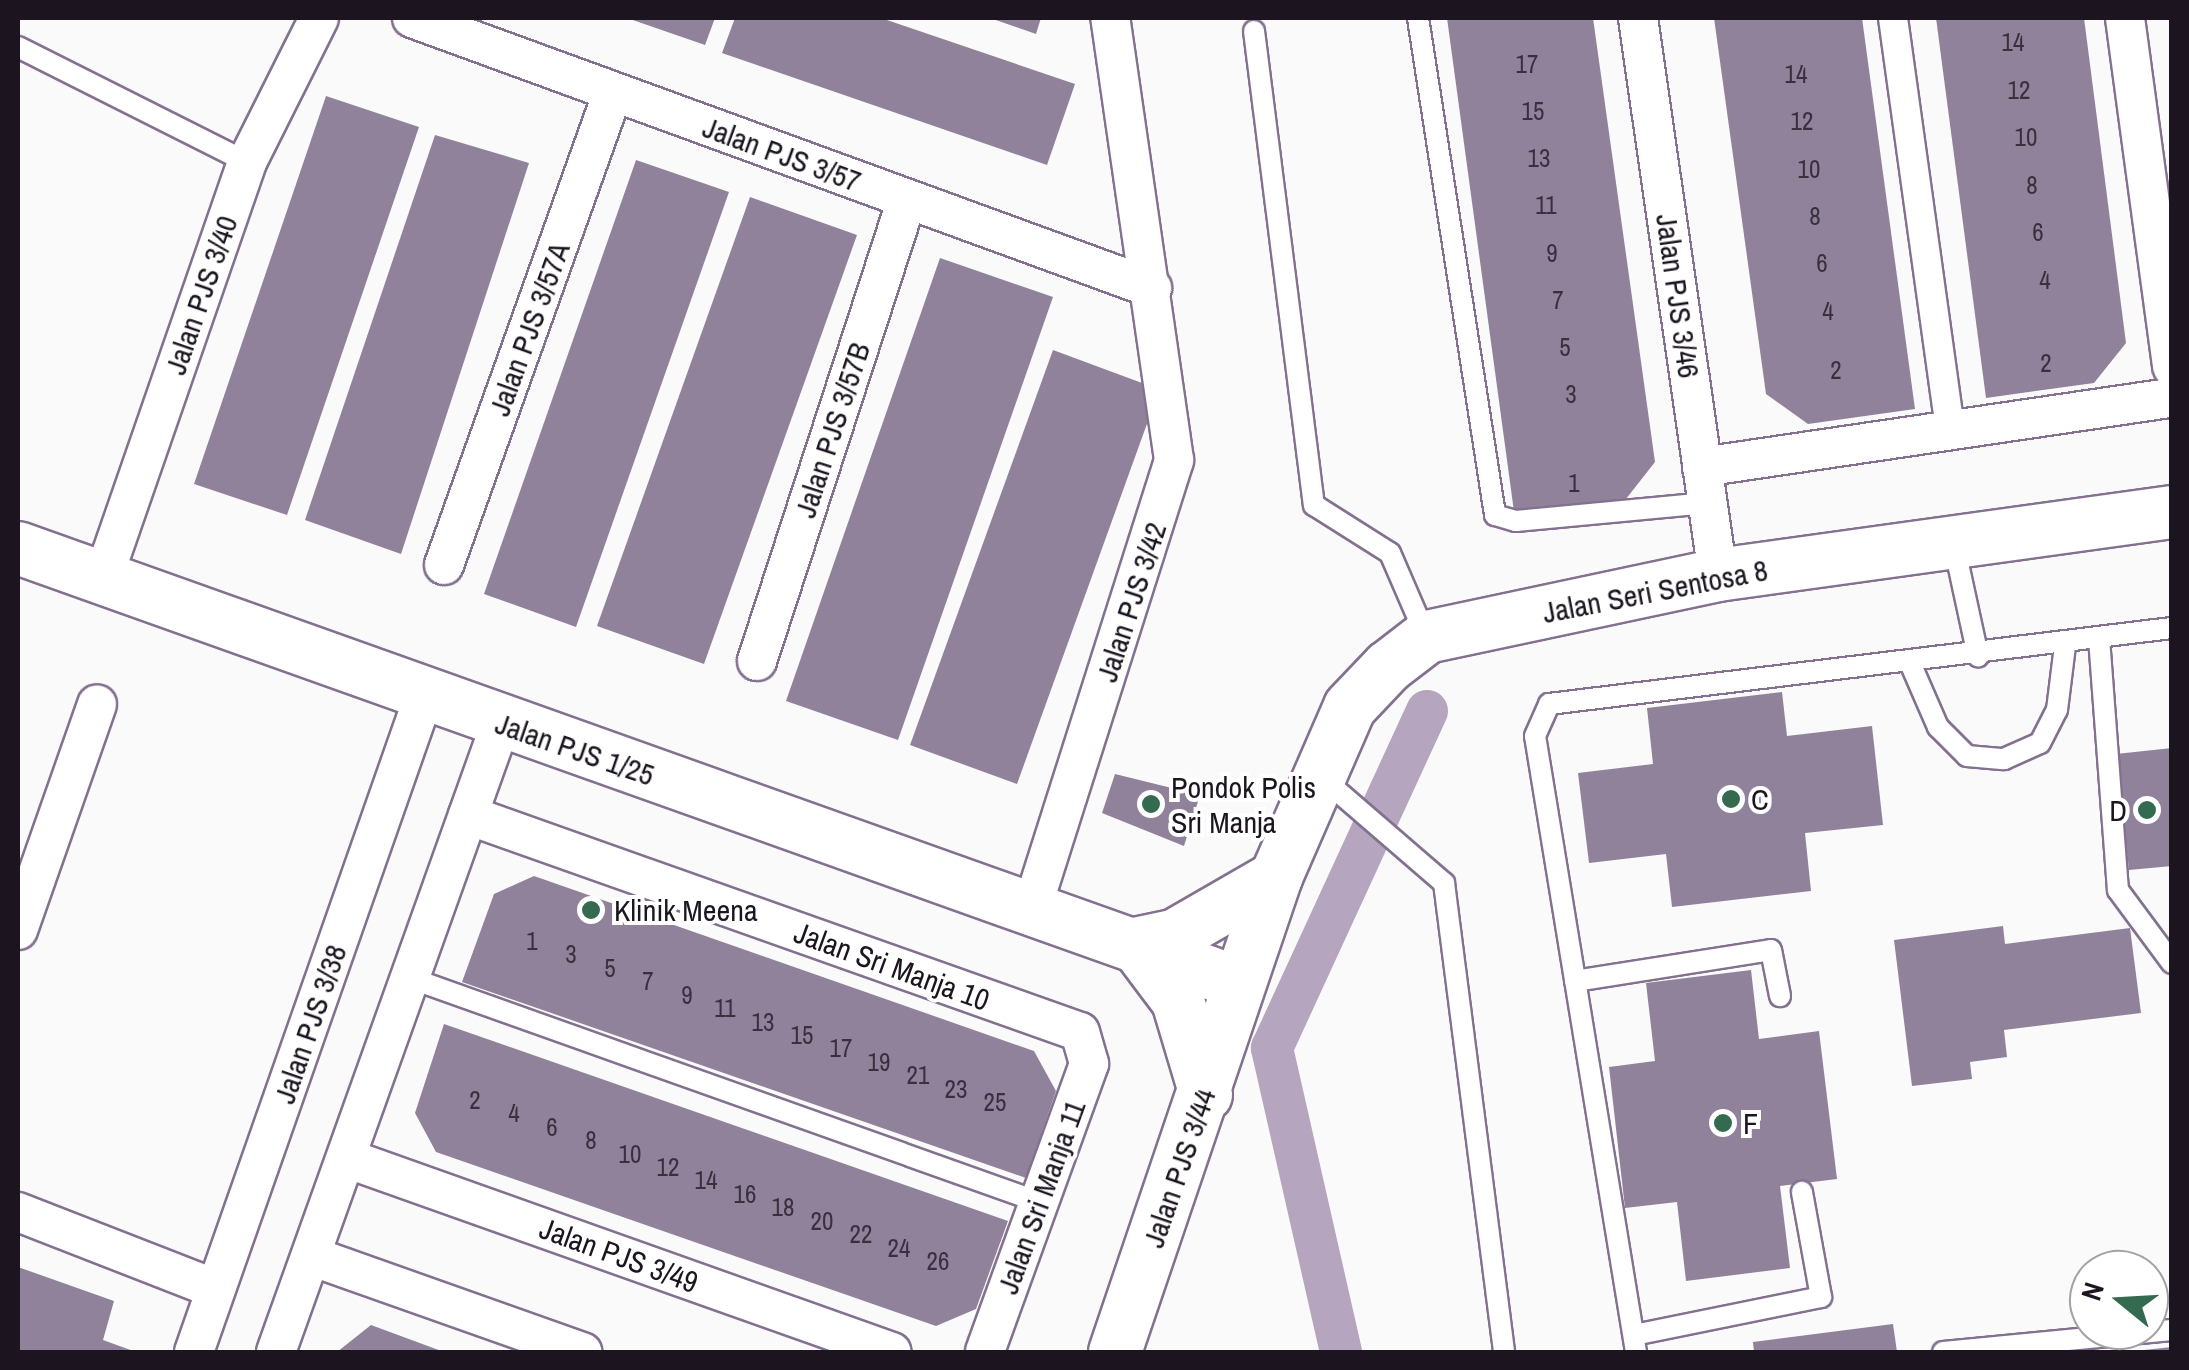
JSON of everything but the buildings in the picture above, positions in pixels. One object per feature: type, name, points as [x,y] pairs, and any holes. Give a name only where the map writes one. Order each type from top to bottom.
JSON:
[{"type":"main road","name":"Jalan Seri Sentosa 8","points":[[1276,877],[1350,707],[1427,638],[1718,575],[2172,512]]},
{"type":"main road","name":"Jalan PJS 1/25","points":[[18,548],[424,696],[1238,982]]},
{"type":"main road","points":[[1206,1095],[1178,1001],[1135,944],[1174,936],[1276,877]]},
{"type":"main road","name":"Jalan PJS 3/44","points":[[1115,1352],[1206,1095],[1238,982],[1276,877]]},
{"type":"street","name":"Jalan PJS 3/40","points":[[102,580],[248,162],[319,18]]},
{"type":"street","name":"Jalan PJS 3/57","points":[[412,18],[1152,288]]},
{"type":"street","name":"Jalan PJS 3/42","points":[[1032,908],[1172,473],[1152,288],[1110,18]]},
{"type":"street","name":"Jalan PJS 3/46","points":[[1638,18],[1718,575]]},
{"type":"street","points":[[1893,18],[1950,430]]},
{"type":"street","points":[[2125,18],[2172,367]]},
{"type":"street","name":"Jalan PJS 3/57A","points":[[444,565],[613,92]]},
{"type":"street","name":"Jalan PJS 3/57B","points":[[757,661],[907,199]]},
{"type":"street","points":[[1704,485],[1950,430],[2172,398]]},
{"type":"street","name":"Jalan PJS 3/38","points":[[194,1352],[424,696]]},
{"type":"street","points":[[18,930],[97,704]]},
{"type":"street","points":[[276,1352],[501,723]]},
{"type":"street","name":"Jalan Sri Manja 10","points":[[468,814],[1087,1041]]},
{"type":"street","name":"Jalan Sri Manja 11","points":[[985,1352],[1089,1064],[1087,1041]]},
{"type":"street","name":"Jalan PJS 3/49","points":[[346,1158],[892,1352]]},
{"type":"street","points":[[18,1212],[216,1290]]},
{"type":"street","points":[[311,1256],[582,1352]]},
{"type":"lane","points":[[1418,18],[1495,515],[1516,521],[1704,485]]},
{"type":"lane","points":[[1254,31],[1314,505],[1390,553],[1427,638]]},
{"type":"lane","points":[[18,47],[248,162]]},
{"type":"lane","points":[[1953,542],[1978,656]]},
{"type":"lane","points":[[1802,1192],[1821,1297],[1635,1344],[1535,736],[1549,704],[1911,665],[2172,628]]},
{"type":"lane","points":[[2099,638],[2118,890],[2172,963]]},
{"type":"lane","points":[[1911,665],[1938,728],[1966,756],[2004,759],[2040,743],[2057,710],[2065,646]]},
{"type":"lane","points":[[1318,775],[1444,884],[1504,1352]]},
{"type":"lane","points":[[1575,981],[1771,950],[1780,996]]},
{"type":"lane","points":[[410,978],[1039,1202]]},
{"type":"lane","points":[[1943,1352],[2002,1350],[2172,1330]]},
{"type":"waterway","points":[[1341,1352],[1272,1048],[1427,711]]},
{"type":"place","name":"C","points":[[1731,799]]},
{"type":"place","name":"Pondok Polis Sri Manja","points":[[1151,804]]},
{"type":"place","name":"D","points":[[2147,810]]},
{"type":"place","name":"Klinik Meena","points":[[591,910]]},
{"type":"place","name":"F","points":[[1723,1123]]}]
